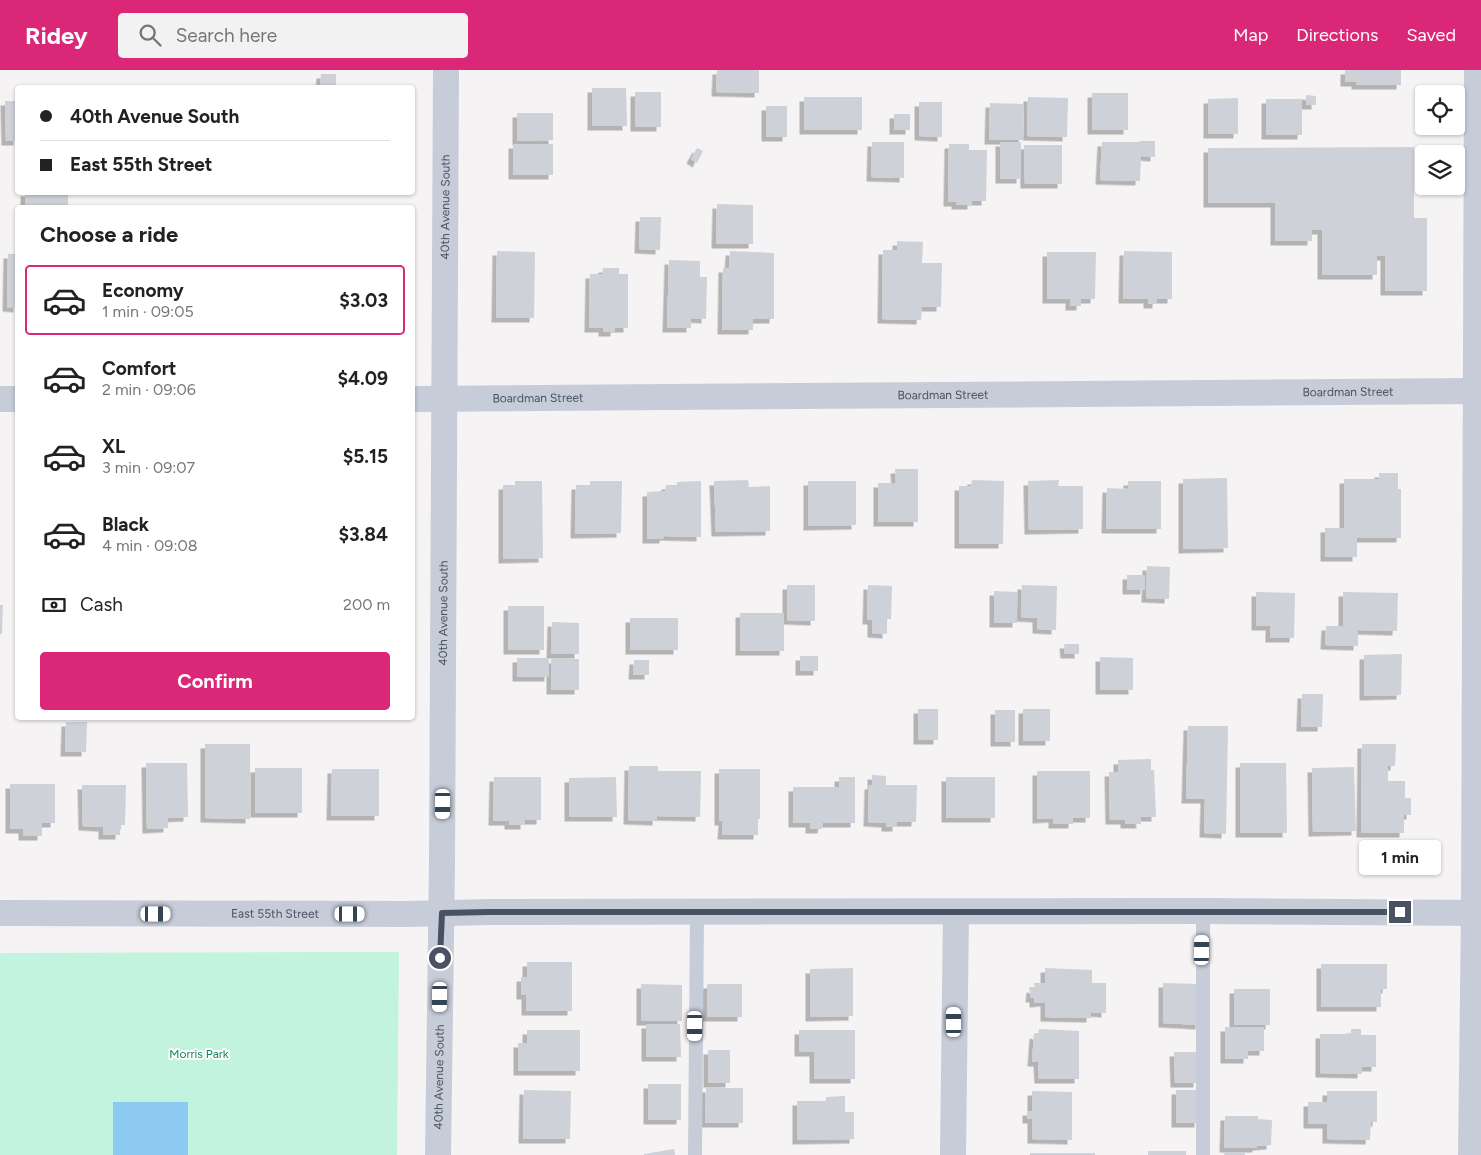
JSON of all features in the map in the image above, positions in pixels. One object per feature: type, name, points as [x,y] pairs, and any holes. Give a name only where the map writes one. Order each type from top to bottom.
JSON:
[{"type":"street","name":"40th Avenue South","points":[[438,1155],[442,913],[446,70]]},
{"type":"street","points":[[1471,1155],[1477,913],[1475,391],[1478,71]]},
{"type":"street","name":"Boardman Street","points":[[415,399],[1475,391]]},
{"type":"street","points":[[0,399],[15,399]]},
{"type":"street","name":"East 55th Street","points":[[0,913],[369,914],[1203,911],[1477,913]]},
{"type":"street","points":[[954,1155],[956,912]]},
{"type":"lane","points":[[1203,911],[1203,1155]]},
{"type":"lane","points":[[695,1155],[697,912]]},
{"type":"green space","name":"Morris Park","points":[[399,952],[397,1155],[0,1155],[0,953]]},
{"type":"water","points":[[113,1102],[188,1102],[188,1155],[113,1155]]},
{"type":"building","points":[[717,70],[759,70],[759,93],[716,92]]},
{"type":"building","points":[[1345,70],[1401,70],[1401,85],[1356,85],[1356,82],[1345,82]]},
{"type":"building","points":[[321,74],[336,74],[336,85],[320,85]]},
{"type":"building","points":[[592,88],[626,88],[627,126],[592,126]]},
{"type":"building","points":[[635,92],[661,92],[661,127],[635,127]]},
{"type":"building","points":[[1092,93],[1128,93],[1128,130],[1092,130]]},
{"type":"building","points":[[1306,95],[1316,96],[1316,105],[1306,105]]},
{"type":"building","points":[[804,97],[862,97],[862,130],[804,130]]},
{"type":"building","points":[[1028,97],[1068,98],[1067,137],[1027,136]]},
{"type":"building","points":[[1238,98],[1238,134],[1208,134],[1208,99]]},
{"type":"building","points":[[1266,99],[1302,99],[1302,135],[1266,135]]},
{"type":"building","points":[[5,101],[15,101],[15,141],[6,141]]},
{"type":"building","points":[[919,102],[942,102],[942,137],[919,136]]},
{"type":"building","points":[[990,103],[1024,104],[1023,140],[989,140]]},
{"type":"building","points":[[766,106],[787,106],[787,137],[766,137]]},
{"type":"building","points":[[517,113],[553,113],[553,140],[517,141]]},
{"type":"building","points":[[894,114],[910,114],[910,130],[894,130]]},
{"type":"building","points":[[1155,141],[1155,157],[1141,156],[1140,181],[1100,180],[1102,142]]},
{"type":"building","points":[[872,142],[904,142],[904,178],[871,177]]},
{"type":"building","points":[[1000,142],[1021,142],[1021,179],[1000,179]]},
{"type":"building","points":[[513,144],[553,144],[553,175],[513,175]]},
{"type":"building","points":[[949,144],[969,144],[969,150],[987,150],[986,201],[972,201],[972,205],[956,205],[956,202],[948,202]]},
{"type":"building","points":[[1024,145],[1062,145],[1062,184],[1025,184]]},
{"type":"building","points":[[1414,147],[1414,218],[1427,218],[1427,291],[1385,291],[1385,256],[1377,256],[1377,275],[1322,275],[1322,230],[1312,230],[1312,241],[1275,241],[1275,203],[1208,203],[1208,148]]},
{"type":"building","points":[[697,148],[703,151],[697,163],[691,159]]},
{"type":"building","points":[[25,195],[68,195],[68,205],[25,205]]},
{"type":"building","points":[[717,204],[753,205],[753,244],[716,244]]},
{"type":"building","points":[[640,217],[661,217],[660,250],[639,249]]},
{"type":"building","points":[[897,241],[923,242],[922,263],[942,263],[941,307],[922,307],[921,320],[882,319],[883,250],[897,250]]},
{"type":"building","points":[[497,251],[535,252],[534,318],[496,318]]},
{"type":"building","points":[[730,251],[774,253],[774,319],[753,319],[753,330],[722,330],[723,268],[729,268]]},
{"type":"building","points":[[1124,251],[1172,252],[1172,299],[1157,299],[1157,304],[1148,304],[1148,299],[1123,299]]},
{"type":"building","points":[[1047,252],[1096,252],[1095,299],[1081,299],[1081,306],[1070,306],[1070,299],[1047,299]]},
{"type":"building","points":[[8,254],[15,254],[15,308],[7,307]]},
{"type":"building","points":[[669,260],[700,261],[700,277],[707,277],[706,319],[691,318],[691,328],[667,328]]},
{"type":"building","points":[[603,268],[619,268],[619,274],[628,274],[628,328],[615,328],[615,332],[603,332],[603,328],[589,328],[590,274],[602,274]]},
{"type":"building","points":[[895,469],[918,469],[918,522],[878,522],[878,483],[896,483]]},
{"type":"building","points":[[1379,473],[1398,473],[1398,489],[1401,489],[1401,538],[1357,538],[1357,557],[1325,557],[1325,528],[1344,528],[1344,479],[1379,479]]},
{"type":"building","points":[[1227,478],[1228,548],[1183,549],[1183,479]]},
{"type":"building","points":[[748,480],[749,487],[770,486],[770,531],[716,532],[714,481]]},
{"type":"building","points":[[972,480],[1004,481],[1003,544],[959,544],[959,486],[971,486]]},
{"type":"building","points":[[1059,480],[1058,486],[1083,486],[1083,529],[1029,530],[1028,481]]},
{"type":"building","points":[[515,481],[542,481],[543,558],[503,559],[503,485],[515,485]]},
{"type":"building","points":[[590,481],[622,481],[621,533],[575,534],[576,485],[590,485]]},
{"type":"building","points":[[701,481],[701,537],[664,536],[664,539],[647,539],[647,492],[665,491],[666,485],[677,485],[677,482]]},
{"type":"building","points":[[808,481],[856,481],[856,525],[808,526]]},
{"type":"building","points":[[1128,481],[1161,481],[1161,529],[1106,529],[1107,488],[1128,489]]},
{"type":"building","points":[[1147,566],[1170,567],[1169,599],[1146,598]]},
{"type":"building","points":[[1127,575],[1145,575],[1145,590],[1127,590]]},
{"type":"building","points":[[787,585],[815,585],[815,621],[787,620]]},
{"type":"building","points":[[868,585],[892,586],[891,619],[887,619],[887,634],[872,633],[872,620],[867,620]]},
{"type":"building","points":[[1022,585],[1057,586],[1056,630],[1037,629],[1037,618],[1021,617]]},
{"type":"building","points":[[994,591],[1017,592],[1017,623],[994,623]]},
{"type":"building","points":[[1256,592],[1295,593],[1294,638],[1270,638],[1270,626],[1256,626]]},
{"type":"building","points":[[1343,592],[1398,593],[1397,631],[1358,630],[1358,646],[1325,645],[1326,626],[1343,626]]},
{"type":"building","points":[[0,605],[3,605],[2,634],[0,634]]},
{"type":"building","points":[[508,606],[544,606],[544,650],[508,650]]},
{"type":"building","points":[[740,613],[784,613],[784,651],[740,651]]},
{"type":"building","points":[[630,618],[678,618],[678,650],[630,650]]},
{"type":"building","points":[[552,622],[579,623],[579,654],[551,654]]},
{"type":"building","points":[[1064,644],[1079,644],[1079,654],[1065,654]]},
{"type":"building","points":[[1402,654],[1401,695],[1364,696],[1364,655]]},
{"type":"building","points":[[800,656],[818,656],[818,671],[800,671]]},
{"type":"building","points":[[1100,657],[1133,658],[1133,690],[1100,690]]},
{"type":"building","points":[[517,658],[549,658],[549,677],[517,677]]},
{"type":"building","points":[[551,659],[579,659],[579,690],[551,690]]},
{"type":"building","points":[[634,660],[649,660],[649,675],[633,675]]},
{"type":"building","points":[[1302,694],[1323,694],[1322,727],[1301,727]]},
{"type":"building","points":[[918,709],[938,709],[938,740],[918,740]]},
{"type":"building","points":[[1023,709],[1050,709],[1050,741],[1023,741]]},
{"type":"building","points":[[995,710],[1015,710],[1015,742],[995,742]]},
{"type":"building","points":[[66,722],[87,722],[86,752],[65,752]]},
{"type":"building","points":[[1188,726],[1228,726],[1226,834],[1204,833],[1205,799],[1186,799]]},
{"type":"building","points":[[205,744],[250,744],[250,819],[205,818]]},
{"type":"building","points":[[1362,744],[1396,744],[1395,766],[1388,766],[1388,781],[1405,781],[1405,798],[1411,798],[1411,815],[1404,815],[1404,833],[1361,833]]},
{"type":"building","points":[[1151,759],[1151,770],[1154,770],[1156,817],[1140,817],[1141,824],[1125,824],[1125,820],[1110,820],[1109,772],[1118,772],[1118,760]]},
{"type":"building","points":[[146,763],[187,763],[188,817],[168,818],[168,828],[147,829]]},
{"type":"building","points":[[1240,763],[1286,763],[1287,833],[1240,833]]},
{"type":"building","points":[[629,766],[658,766],[658,771],[701,771],[700,817],[657,816],[657,821],[628,820]]},
{"type":"building","points":[[1354,767],[1356,831],[1313,832],[1312,768]]},
{"type":"building","points":[[255,768],[302,768],[302,813],[255,813]]},
{"type":"building","points":[[332,769],[379,769],[379,816],[331,816]]},
{"type":"building","points":[[719,769],[760,769],[760,819],[758,819],[758,835],[722,835],[723,821],[719,821]]},
{"type":"building","points":[[1037,771],[1090,771],[1090,818],[1073,818],[1073,824],[1053,824],[1053,818],[1037,819]]},
{"type":"building","points":[[872,775],[886,776],[886,785],[917,785],[916,822],[897,822],[897,827],[886,827],[886,823],[868,822],[869,785],[872,785]]},
{"type":"building","points":[[494,777],[541,777],[541,820],[525,820],[525,825],[509,825],[509,821],[493,821]]},
{"type":"building","points":[[616,777],[617,817],[569,817],[569,778]]},
{"type":"building","points":[[839,777],[855,777],[855,823],[823,823],[822,829],[810,829],[810,823],[793,823],[793,787],[839,787]]},
{"type":"building","points":[[946,777],[995,777],[995,818],[946,818]]},
{"type":"building","points":[[10,784],[55,784],[55,823],[42,823],[42,836],[23,836],[23,829],[10,829]]},
{"type":"building","points":[[82,785],[126,785],[125,825],[120,825],[120,835],[103,835],[103,827],[83,826]]},
{"type":"building","points":[[527,962],[572,962],[572,1011],[526,1011],[526,995],[521,995],[521,977],[527,977]]},
{"type":"building","points":[[1321,964],[1387,964],[1387,989],[1381,989],[1381,1007],[1321,1007]]},
{"type":"building","points":[[853,968],[853,1016],[810,1017],[810,969]]},
{"type":"building","points":[[1045,968],[1092,970],[1092,983],[1106,983],[1106,1013],[1091,1012],[1091,1018],[1045,1017],[1045,1002],[1034,1003],[1034,998],[1030,998],[1031,988],[1035,989],[1034,983],[1045,983]]},
{"type":"building","points":[[1163,983],[1201,984],[1200,1025],[1163,1023]]},
{"type":"building","points":[[641,984],[682,985],[682,1021],[641,1021]]},
{"type":"building","points":[[707,984],[742,984],[742,1017],[707,1017]]},
{"type":"building","points":[[1234,989],[1270,989],[1270,1025],[1234,1025]]},
{"type":"building","points":[[646,1024],[680,1024],[681,1057],[646,1057]]},
{"type":"building","points":[[1225,1027],[1264,1027],[1264,1051],[1248,1051],[1248,1059],[1225,1059]]},
{"type":"building","points":[[1039,1029],[1079,1031],[1079,1079],[1039,1079],[1038,1062],[1032,1062],[1034,1034],[1038,1035]]},
{"type":"building","points":[[1351,1029],[1361,1029],[1361,1035],[1376,1035],[1376,1067],[1362,1067],[1362,1074],[1320,1073],[1320,1034],[1351,1034]]},
{"type":"building","points":[[527,1030],[580,1030],[580,1071],[518,1071],[518,1043],[527,1043]]},
{"type":"building","points":[[799,1030],[855,1030],[855,1079],[814,1079],[814,1052],[799,1052]]},
{"type":"building","points":[[708,1050],[730,1050],[730,1083],[708,1083]]},
{"type":"building","points":[[1174,1052],[1197,1052],[1198,1083],[1175,1083]]},
{"type":"building","points":[[648,1084],[681,1084],[681,1120],[648,1120]]},
{"type":"building","points":[[706,1088],[743,1088],[743,1123],[705,1123]]},
{"type":"building","points":[[524,1090],[571,1091],[570,1139],[523,1139]]},
{"type":"building","points":[[1176,1090],[1199,1090],[1199,1123],[1176,1123]]},
{"type":"building","points":[[1032,1091],[1072,1092],[1072,1140],[1032,1139],[1032,1119],[1027,1119],[1027,1111],[1032,1111]]},
{"type":"building","points":[[1327,1091],[1377,1091],[1377,1122],[1371,1122],[1370,1140],[1327,1139],[1327,1124],[1308,1124],[1308,1102],[1327,1102]]},
{"type":"building","points":[[845,1096],[845,1112],[854,1112],[854,1139],[797,1140],[797,1101],[826,1101],[826,1097]]},
{"type":"building","points":[[1225,1116],[1258,1116],[1258,1119],[1272,1120],[1271,1145],[1257,1146],[1257,1148],[1224,1148]]},
{"type":"building","points":[[674,1149],[675,1155],[644,1155],[644,1154]]},
{"type":"building","points":[[1148,1151],[1186,1151],[1186,1155],[1148,1155]]},
{"type":"building","points":[[1225,1152],[1245,1152],[1245,1155],[1224,1155]]},
{"type":"building","points":[[1030,1153],[1095,1153],[1095,1155],[1030,1155]]},
{"type":"route","points":[[440,958],[442,913],[1400,912]]}]
